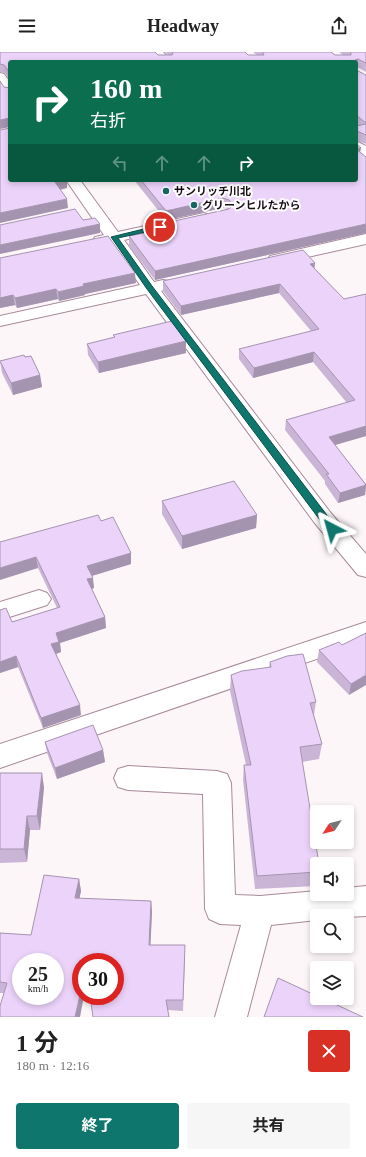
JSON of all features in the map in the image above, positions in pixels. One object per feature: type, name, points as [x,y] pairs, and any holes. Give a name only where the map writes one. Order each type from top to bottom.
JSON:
[{"type":"street","points":[[156,52],[164,60]]},
{"type":"street","points":[[0,77],[8,88]]},
{"type":"street","points":[[358,147],[366,153]]},
{"type":"street","points":[[74,182],[150,288],[322,517],[366,569]]},
{"type":"street","points":[[78,212],[94,209]]},
{"type":"street","points":[[83,243],[215,215]]},
{"type":"street","points":[[258,264],[366,239]]},
{"type":"street","points":[[0,321],[181,281]]},
{"type":"street","points":[[0,611],[39,599]]},
{"type":"street","points":[[0,756],[366,632]]},
{"type":"street","points":[[128,778],[217,784],[220,909],[260,911],[366,901]]},
{"type":"street","points":[[231,1017],[260,911]]},
{"type":"building","points":[[0,52],[155,52],[158,55],[172,55],[172,52],[245,52],[248,55],[264,55],[262,52],[331,52],[335,55],[351,55],[350,52],[366,52],[366,63],[358,59],[8,60],[8,70],[4,65],[0,64]]},
{"type":"building","points":[[358,71],[366,75],[366,123],[358,117]]},
{"type":"building","points":[[0,81],[4,87],[8,88],[8,118],[0,120]]},
{"type":"building","points":[[366,124],[366,135],[358,131],[358,126]]},
{"type":"building","points":[[8,128],[8,182],[55,182],[67,199],[0,213],[0,130]]},
{"type":"building","points":[[358,151],[366,157],[366,224],[155,271],[129,236],[170,228],[169,227],[176,223],[174,221],[229,209],[233,205],[229,200],[223,198],[166,211],[143,182],[358,182]]},
{"type":"building","points":[[75,209],[83,220],[95,218],[100,224],[0,245],[0,225]]},
{"type":"building","points":[[108,236],[135,273],[83,284],[84,286],[58,292],[56,289],[15,298],[13,295],[0,298],[0,258]]},
{"type":"building","points":[[303,250],[315,263],[310,264],[344,299],[366,294],[366,426],[329,437],[366,485],[340,493],[326,474],[329,474],[286,420],[355,400],[314,352],[254,368],[239,349],[319,329],[280,284],[181,306],[163,281]]},
{"type":"building","points":[[172,321],[186,341],[98,362],[87,344],[115,337],[113,335]]},
{"type":"building","points":[[24,355],[25,357],[31,356],[40,375],[11,383],[0,361]]},
{"type":"building","points":[[234,481],[257,515],[182,536],[162,501]]},
{"type":"building","points":[[98,515],[101,521],[113,517],[131,553],[87,566],[93,578],[87,579],[105,617],[56,633],[59,642],[51,644],[80,705],[41,718],[16,656],[0,662],[0,610],[6,608],[12,622],[60,607],[36,557],[0,568],[0,542]]},
{"type":"building","points":[[366,633],[366,675],[351,684],[319,650],[339,642],[342,645]]},
{"type":"building","points":[[303,654],[316,702],[310,703],[322,744],[300,747],[310,809],[310,849],[317,849],[318,857],[310,857],[310,872],[257,876],[244,765],[251,765],[231,675],[242,671],[271,667],[270,662],[287,656]]},
{"type":"building","points":[[93,725],[103,750],[55,768],[45,742]]},
{"type":"building","points":[[0,773],[42,773],[37,816],[27,816],[24,849],[0,849]]},
{"type":"building","points":[[44,875],[79,879],[75,898],[151,901],[149,945],[185,945],[183,1000],[166,1000],[169,1017],[93,1017],[91,1005],[124,1005],[124,953],[72,953],[72,1005],[78,1005],[75,1017],[0,1017],[0,1006],[7,983],[0,982],[0,933],[31,935]]},
{"type":"building","points":[[278,978],[310,993],[310,1005],[337,1005],[363,1017],[264,1017]]},
{"type":"place","name":"サンリッチ川北","points":[[166,191]]},
{"type":"place","name":"グリーンヒルたから","points":[[194,205]]},
{"type":"route","points":[[160,227],[114,237],[150,288],[332,529]]}]
